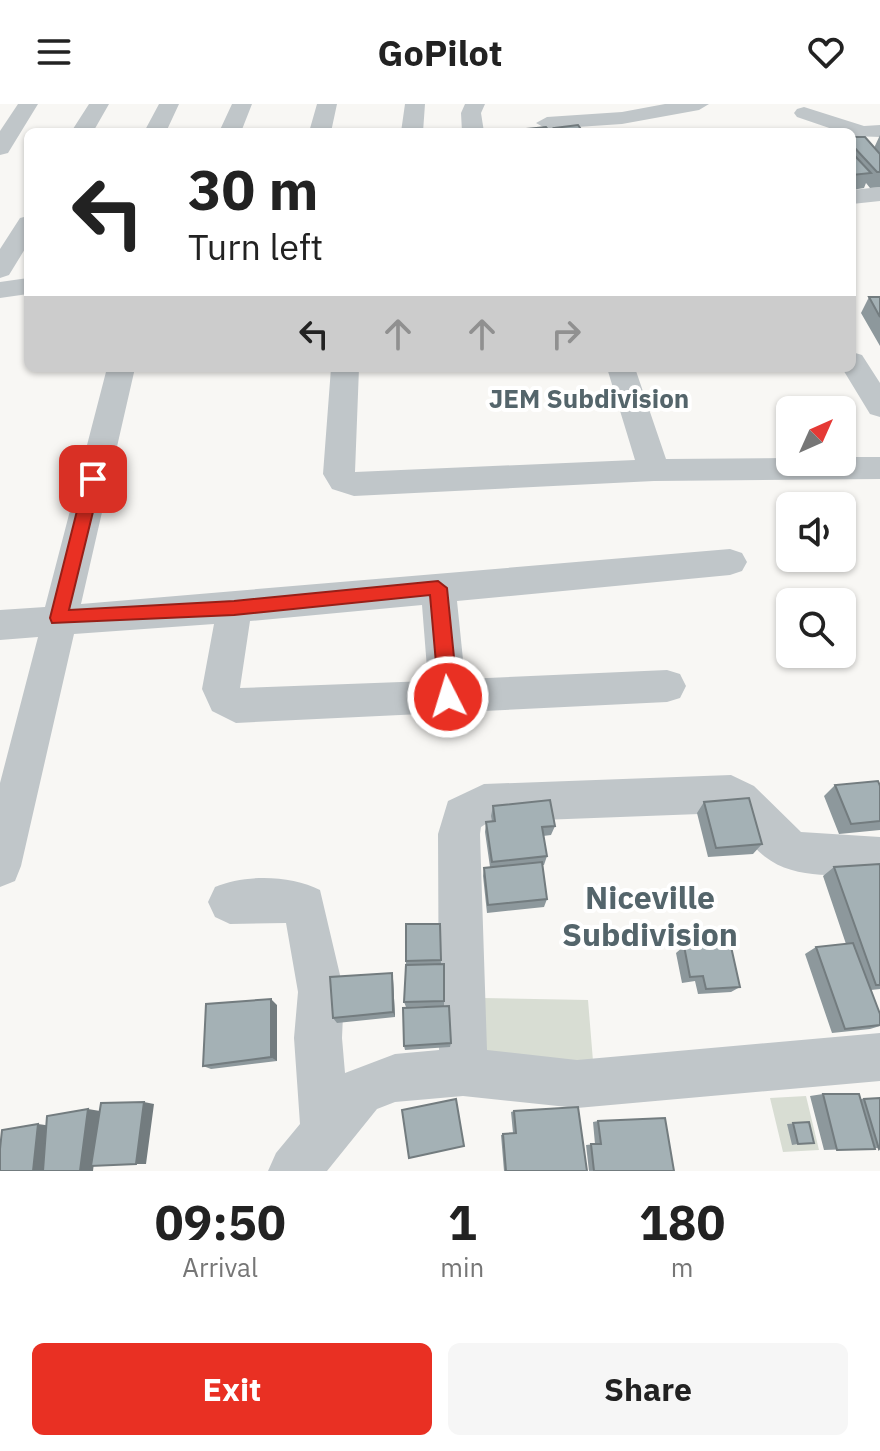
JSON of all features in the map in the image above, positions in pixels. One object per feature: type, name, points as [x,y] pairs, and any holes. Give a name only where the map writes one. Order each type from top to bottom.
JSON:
[{"type":"street","points":[[0,148],[28,104]]},
{"type":"street","points":[[84,128],[99,104]]},
{"type":"street","points":[[157,128],[169,104]]},
{"type":"street","points":[[232,128],[242,104]]},
{"type":"street","points":[[321,128],[327,104]]},
{"type":"street","points":[[412,128],[415,104]]},
{"type":"street","points":[[473,128],[471,113],[475,104]]},
{"type":"street","points":[[549,120],[622,118],[699,104]]},
{"type":"street","points":[[804,113],[850,128]]},
{"type":"street","points":[[856,130],[880,131]]},
{"type":"street","points":[[856,197],[880,194]]},
{"type":"street","points":[[0,270],[24,230]]},
{"type":"street","points":[[0,290],[24,287]]},
{"type":"street","points":[[856,368],[880,407]]},
{"type":"street","points":[[0,866],[120,372]]},
{"type":"street","points":[[345,372],[339,474],[343,481],[354,484],[654,470],[880,468]]},
{"type":"street","points":[[622,372],[654,470]]},
{"type":"street","points":[[0,625],[59,618],[234,608],[730,562]]},
{"type":"street","points":[[438,588],[448,697]]},
{"type":"street","points":[[234,608],[221,689],[229,704],[236,706],[667,686]]},
{"type":"street","points":[[463,1072],[459,834],[463,815],[484,803],[731,794],[743,800],[769,833],[803,855],[859,853],[880,858]]},
{"type":"street","points":[[230,902],[297,901],[305,905],[321,992],[318,1038],[326,1130]]},
{"type":"street","points":[[294,1171],[317,1148],[326,1130],[360,1091],[395,1078],[463,1072],[577,1084],[880,1057]]},
{"type":"shaded area","points":[[482,998],[588,1000],[593,1061],[483,1059]]},
{"type":"shaded area","points":[[806,1096],[819,1150],[783,1152],[770,1098]]},
{"type":"building","points":[[856,137],[865,137],[880,154],[880,172],[856,149]]},
{"type":"building","points":[[856,157],[871,173],[856,175]]},
{"type":"building","points":[[869,297],[880,297],[880,317]]},
{"type":"building","points":[[878,781],[880,821],[851,824],[835,785]]},
{"type":"building","points":[[749,798],[762,844],[716,848],[704,802]]},
{"type":"building","points":[[550,800],[555,826],[542,827],[547,856],[492,862],[486,822],[495,821],[493,806]]},
{"type":"building","points":[[542,862],[547,899],[488,905],[484,868]]},
{"type":"building","points":[[880,864],[880,985],[876,985],[834,867]]},
{"type":"building","points":[[406,924],[440,924],[441,960],[406,961]]},
{"type":"building","points":[[730,942],[740,987],[706,989],[703,976],[690,977],[684,946]]},
{"type":"building","points":[[853,943],[880,1014],[880,1025],[845,1029],[816,947]]},
{"type":"building","points":[[444,964],[444,1001],[404,1002],[406,965]]},
{"type":"building","points":[[392,973],[393,1012],[333,1018],[330,977]]},
{"type":"building","points":[[271,999],[271,1057],[203,1066],[206,1004]]},
{"type":"building","points":[[449,1006],[451,1043],[404,1046],[403,1008]]},
{"type":"building","points":[[823,1094],[859,1094],[875,1149],[837,1150]]},
{"type":"building","points":[[880,1098],[880,1148],[879,1149],[864,1099]]},
{"type":"building","points":[[456,1099],[464,1146],[409,1158],[402,1110]]},
{"type":"building","points":[[144,1102],[136,1164],[91,1166],[101,1103]]},
{"type":"building","points":[[578,1107],[587,1171],[506,1171],[503,1134],[516,1133],[514,1111]]},
{"type":"building","points":[[88,1109],[80,1171],[43,1171],[47,1116]]},
{"type":"building","points":[[665,1118],[674,1171],[594,1171],[591,1144],[601,1144],[598,1121]]},
{"type":"building","points":[[809,1122],[814,1143],[798,1144],[793,1123]]},
{"type":"building","points":[[38,1124],[33,1171],[0,1171],[2,1130]]},
{"type":"district","name":"JEM Subdivision","points":[[589,398]]},
{"type":"district","name":"Niceville Subdivision","points":[[650,916]]},
{"type":"route","points":[[93,479],[59,618],[234,608],[438,588],[448,697]]}]
